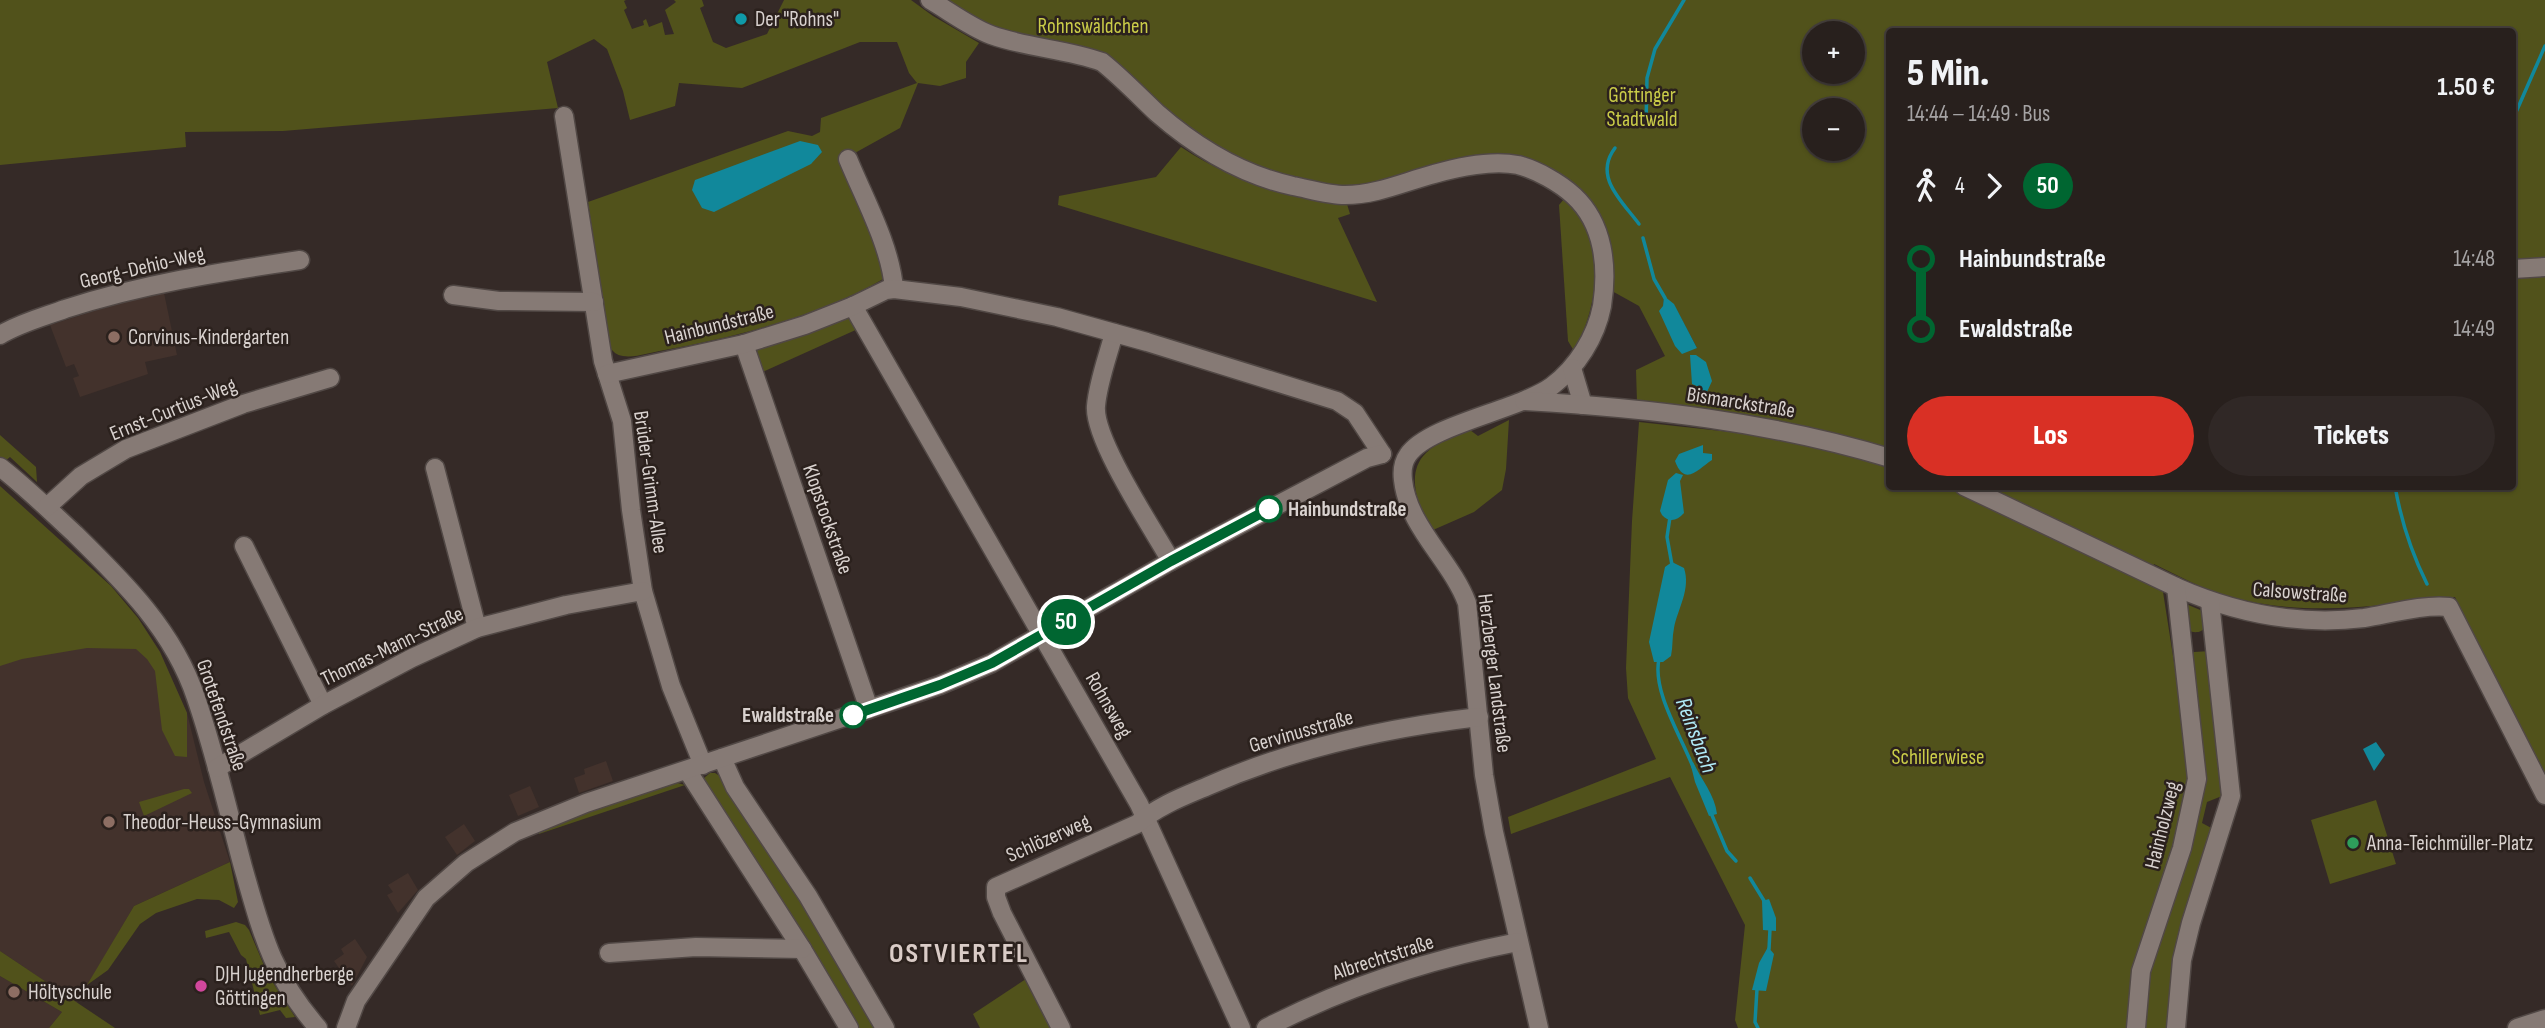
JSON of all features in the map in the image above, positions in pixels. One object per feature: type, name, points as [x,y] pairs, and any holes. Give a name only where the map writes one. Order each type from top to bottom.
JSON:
[{"type":"street","points":[[346,1028],[356,1001],[426,898],[466,863],[515,832],[695,767],[940,685],[992,663],[1171,561],[1367,458],[1382,454],[1404,463],[1409,453],[1426,440],[1472,419],[1524,401],[1551,387],[1572,368],[1596,328],[1602,306],[1604,263],[1601,241],[1593,219],[1584,205],[1554,181],[1518,165],[1485,164],[1436,173],[1381,191],[1345,195],[1290,185],[1250,172],[1214,155],[1189,139],[1102,62],[1085,56],[1032,47],[989,34],[930,0]]},
{"type":"street","name":"Brüder-Grimm-Allee","points":[[564,116],[607,374],[622,421],[643,591],[695,767],[697,788],[802,949],[849,1028]]},
{"type":"street","points":[[848,159],[877,228],[893,276],[894,289]]},
{"type":"street","name":"Georg-Dehio-Weg","points":[[0,335],[40,318],[109,296],[181,278],[300,260]]},
{"type":"street","points":[[2516,269],[2545,267]]},
{"type":"street","name":"Hainbundstraße","points":[[607,374],[744,344],[805,325],[894,289],[1003,305],[1114,333],[1337,401],[1359,418],[1382,454]]},
{"type":"street","points":[[453,295],[499,301],[594,302]]},
{"type":"street","name":"Rohnsweg","points":[[853,306],[1145,816],[1241,1028]]},
{"type":"street","points":[[1114,333],[1098,397],[1097,422],[1110,453],[1171,561]]},
{"type":"street","name":"Klopstockstraße","points":[[744,344],[869,709]]},
{"type":"street","points":[[1572,368],[1583,405]]},
{"type":"street","name":"Ernst-Curtius-Weg","points":[[47,507],[81,476],[126,449],[243,404],[330,378]]},
{"type":"street","name":"Bismarckstraße","points":[[1524,401],[1583,405],[1774,429],[1886,457]]},
{"type":"street","name":"Herzberger Landstraße","points":[[1404,463],[1403,478],[1410,506],[1423,531],[1456,578],[1467,603],[1494,832],[1539,1028]]},
{"type":"street","name":"Grotefendstraße","points":[[0,467],[47,507],[119,577],[146,608],[174,649],[196,696],[264,941],[283,981],[317,1028]]},
{"type":"street","points":[[435,468],[477,628]]},
{"type":"street","name":"Calsowstraße","points":[[1972,490],[2210,602],[2257,613],[2322,620],[2449,607],[2545,795]]},
{"type":"street","points":[[244,546],[323,705]]},
{"type":"street","name":"Hainholzweg","points":[[2136,1028],[2141,971],[2182,848],[2197,779],[2176,587]]},
{"type":"street","name":"Thomas-Mann-Straße","points":[[217,768],[323,705],[412,658],[477,628],[566,605],[643,591]]},
{"type":"street","points":[[2176,1028],[2182,960],[2231,796],[2210,602]]},
{"type":"street","name":"Gervinusstraße","points":[[1145,816],[1225,778],[1289,755],[1386,731],[1479,717]]},
{"type":"street","points":[[722,758],[736,787],[808,896],[885,1028]]},
{"type":"street","name":"Schlözerweg","points":[[1061,1028],[1002,913],[996,887],[1136,824],[1145,816]]},
{"type":"street","name":"Albrechtstraße","points":[[1266,1028],[1353,988],[1518,942]]},
{"type":"street","points":[[609,953],[696,947],[802,949]]},
{"type":"street","points":[[2517,1028],[2545,1019]]},
{"type":"shaded area","name":"Corvinus-Kindergarten","points":[[164,293],[177,355],[145,362],[148,374],[80,397],[73,378],[79,376],[74,364],[66,367],[50,325],[129,300]]},
{"type":"shaded area","name":"Theodor-Heuss-Gymnasium","points":[[138,618],[160,652],[187,713],[204,782],[230,862],[134,906],[77,1003],[0,951],[0,651]]},
{"type":"shaded area","points":[[606,761],[613,781],[579,793],[574,778],[585,774],[584,769]]},
{"type":"shaded area","points":[[530,786],[539,807],[518,816],[509,795]]},
{"type":"shaded area","points":[[464,824],[475,841],[457,855],[445,837]]},
{"type":"shaded area","points":[[408,873],[418,890],[398,913],[387,895],[393,892],[388,885]]},
{"type":"shaded area","points":[[355,939],[367,957],[352,986],[334,961],[344,954],[341,949]]},
{"type":"shaded area","name":"Höltyschule","points":[[0,976],[62,1012],[49,1028],[0,1028]]},
{"type":"green space","points":[[0,0],[626,0],[624,1],[627,8],[624,10],[632,29],[644,25],[643,21],[646,19],[649,27],[662,22],[665,35],[674,34],[665,10],[676,2],[674,0],[702,0],[704,6],[700,8],[713,42],[726,48],[767,34],[784,0],[911,0],[979,43],[966,62],[966,78],[940,86],[918,83],[900,128],[844,159],[874,228],[885,278],[834,303],[778,323],[721,338],[644,354],[621,356],[610,348],[588,202],[788,131],[812,136],[820,132],[821,118],[917,83],[909,73],[897,42],[860,42],[742,88],[679,83],[675,106],[630,120],[623,91],[607,49],[594,39],[547,62],[558,108],[283,131],[185,132],[186,147],[0,165]]},
{"type":"green space","name":"Göttinger Stadtwald","points":[[946,0],[2545,0],[2545,783],[2455,597],[2339,608],[2253,602],[2206,589],[2154,564],[2153,568],[1984,490],[2516,490],[2516,28],[1886,28],[1886,450],[1840,439],[1840,434],[1761,417],[1637,402],[1636,370],[1665,356],[1639,306],[1612,291],[1603,232],[1522,161],[1382,186],[1343,189],[1254,168],[1188,131],[1113,61],[995,31]],"holes":[[[1664,297],[1674,305],[1697,348],[1669,330],[1664,317]]]},
{"type":"green space","points":[[1181,147],[1221,170],[1261,186],[1302,197],[1347,204],[1350,214],[1338,218],[1377,302],[1058,205],[1059,196],[1156,177]]},
{"type":"green space","points":[[1564,199],[1579,213],[1589,230],[1596,271],[1589,315],[1574,351],[1568,341],[1559,205]]},
{"type":"green space","points":[[849,316],[860,328],[758,374],[754,349]]},
{"type":"green space","points":[[1509,420],[1502,490],[1474,512],[1433,530],[1416,492],[1419,462],[1430,449],[1447,440],[1470,430],[1478,436]]},
{"type":"green space","name":"Schillerwiese","points":[[1639,422],[1767,436],[1859,458],[1886,468],[1886,490],[1950,490],[1965,495],[2154,585],[2163,592],[2191,771],[2190,799],[2129,1028],[1738,1028],[1735,1020],[1745,925],[1670,777],[1511,834],[1508,817],[1656,759],[1628,698],[1626,668]]},
{"type":"green space","points":[[0,435],[36,467],[37,482],[10,457],[5,461],[0,457]]},
{"type":"green space","points":[[0,486],[111,586],[138,618],[160,652],[187,713],[187,757],[175,756],[162,730],[155,671],[136,649],[87,648],[22,659],[0,666]]},
{"type":"green space","points":[[2186,604],[2205,612],[2207,626],[2200,632],[2185,630]]},
{"type":"green space","points":[[2211,651],[2227,794],[2207,802],[2202,823],[2217,831],[2172,1028],[2141,1028],[2147,972],[2196,819],[2188,656],[2194,652]]},
{"type":"green space","points":[[710,773],[723,778],[762,836],[879,1028],[855,1028],[703,785],[703,779]]},
{"type":"green space","points":[[674,782],[685,785],[539,834],[538,830]]},
{"type":"green space","points":[[189,789],[192,793],[144,816],[139,802]]},
{"type":"green space","name":"Anna-Teichmüller-Platz","points":[[2376,800],[2396,864],[2330,884],[2311,820]]},
{"type":"green space","points":[[230,862],[238,902],[234,908],[219,900],[197,899],[156,913],[140,924],[108,970],[87,985],[134,906]]},
{"type":"green space","points":[[236,922],[245,925],[249,930],[268,975],[295,1017],[286,1018],[280,1010],[260,1015],[246,959],[229,932],[206,938],[205,931]]},
{"type":"green space","points":[[0,951],[115,1028],[49,1028],[62,1012],[0,976]]},
{"type":"green space","points":[[1029,977],[1054,1028],[980,1028],[973,1014]]},
{"type":"water","points":[[800,141],[818,145],[822,152],[811,164],[714,212],[702,208],[692,190],[695,180]]},
{"type":"water","points":[[1664,296],[1674,304],[1697,348],[1682,354],[1675,346],[1659,311],[1663,306]]},
{"type":"water","points":[[1690,355],[1696,355],[1706,362],[1712,381],[1707,392],[1703,393],[1701,388],[1692,384]]},
{"type":"water","points":[[1703,445],[1703,453],[1712,454],[1712,460],[1692,474],[1683,473],[1675,461],[1679,454]]},
{"type":"water","points":[[1676,473],[1683,475],[1680,481],[1684,513],[1679,518],[1670,520],[1660,511],[1668,480]]},
{"type":"water","points":[[1672,562],[1684,568],[1685,591],[1674,628],[1671,656],[1663,662],[1654,662],[1649,642],[1665,567]]},
{"type":"water","points":[[2376,742],[2385,755],[2374,771],[2363,749]]},
{"type":"water","points":[[1690,762],[1693,762],[1711,794],[1717,814],[1709,816]]},
{"type":"water","points":[[1769,899],[1776,918],[1776,931],[1763,930],[1762,901]]},
{"type":"water","points":[[1768,947],[1774,954],[1766,991],[1752,990],[1759,963]]},
{"type":"waterway","points":[[1646,126],[1647,78],[1655,49],[1684,0]]},
{"type":"waterway","points":[[2516,112],[2545,46]]},
{"type":"waterway","name":"Reinsbach","points":[[1615,148],[1609,159],[1608,179],[1639,224]]},
{"type":"waterway","name":"Reinsbach","points":[[1643,238],[1654,279],[1665,298]]},
{"type":"waterway","points":[[2396,490],[2407,536],[2427,584]]},
{"type":"waterway","name":"Reinsbach","points":[[1670,517],[1667,537],[1672,565]]},
{"type":"waterway","name":"Reinsbach","points":[[1659,659],[1658,672],[1664,699],[1693,767]]},
{"type":"waterway","name":"Reinsbach","points":[[1711,813],[1727,851],[1736,861]]},
{"type":"waterway","name":"Reinsbach","points":[[1750,878],[1766,904]]},
{"type":"waterway","name":"Reinsbach","points":[[1769,949],[1770,929]]},
{"type":"waterway","name":"Reinsbach","points":[[1757,989],[1755,1022],[1758,1028]]},
{"type":"bus line","name":"50","points":[[853,715],[940,685],[992,663],[1171,561],[1269,509]]},
{"type":"place","name":"Der \"Rohns\"","points":[[741,19]]},
{"type":"place","name":"Corvinus-Kindergarten","points":[[114,337]]},
{"type":"place","name":"Hainbundstraße","points":[[1269,509]]},
{"type":"place","name":"Ewaldstraße","points":[[853,715]]},
{"type":"place","name":"Theodor-Heuss-Gymnasium","points":[[109,822]]},
{"type":"place","name":"Anna-Teichmüller-Platz","points":[[2353,843]]},
{"type":"place","name":"DJH Jugendherberge Göttingen","points":[[201,986]]},
{"type":"place","name":"Höltyschule","points":[[14,992]]},
{"type":"district","name":"OSTVIERTEL","points":[[959,952]]},
{"type":"park label","name":"Rohnswäldchen","points":[[1093,26]]}]
